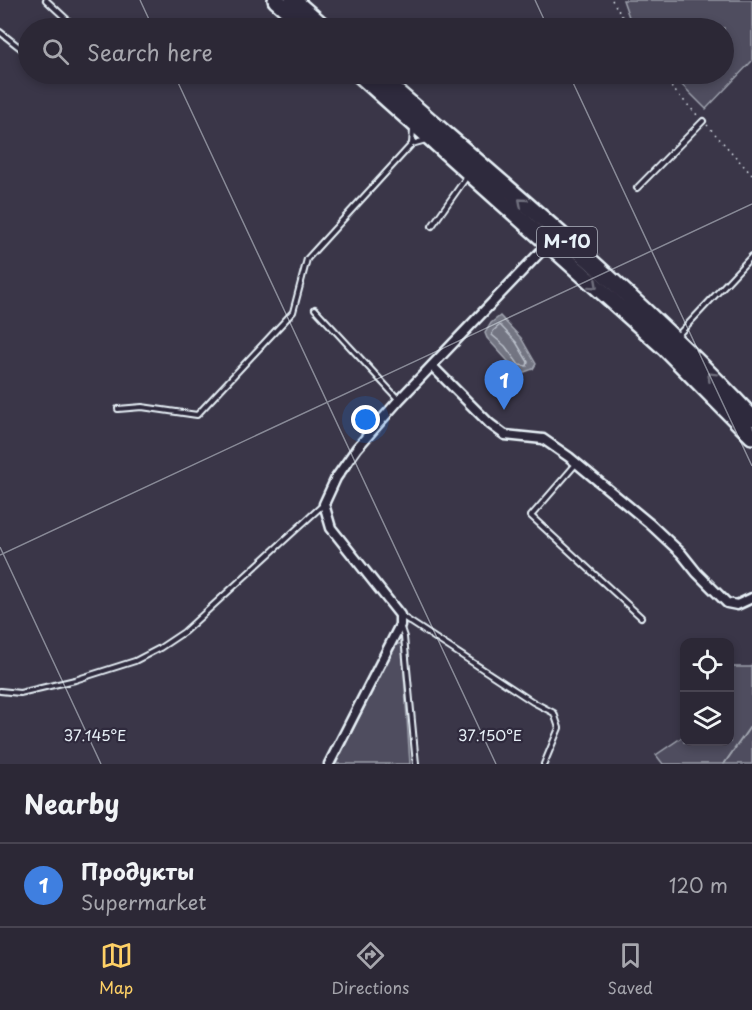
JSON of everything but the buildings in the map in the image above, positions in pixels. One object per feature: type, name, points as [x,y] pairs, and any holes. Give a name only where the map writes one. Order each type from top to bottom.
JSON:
[{"type":"highway","points":[[276,0],[297,18]]},
{"type":"highway","points":[[293,0],[314,18]]},
{"type":"highway","name":"М-10","points":[[369,84],[665,348],[752,436]]},
{"type":"highway","name":"М-10","points":[[387,84],[674,339],[752,418]]},
{"type":"street","points":[[329,764],[400,625],[400,615],[331,528],[324,504],[346,463],[399,400],[548,244]]},
{"type":"street","points":[[432,366],[490,424],[506,435],[543,439],[577,463],[674,546],[726,603],[737,605],[752,598]]},
{"type":"lane","points":[[46,0],[65,18]]},
{"type":"lane","points":[[0,32],[18,46]]},
{"type":"lane","points":[[410,120],[412,144]]},
{"type":"lane","points":[[637,188],[703,121]]},
{"type":"lane","points":[[118,409],[142,406],[197,414],[293,312],[307,259],[412,144],[432,140]]},
{"type":"lane","points":[[432,226],[469,173]]},
{"type":"lane","points":[[674,339],[752,256]]},
{"type":"lane","points":[[315,309],[399,400]]},
{"type":"lane","points":[[577,463],[531,516],[641,617]]},
{"type":"lane","points":[[0,691],[20,693],[75,680],[135,661],[160,648],[184,632],[324,504]]},
{"type":"lane","points":[[400,615],[533,702],[554,713],[560,728],[544,764]]},
{"type":"lane","points":[[400,625],[404,637],[416,764]]},
{"type":"path","points":[[612,0],[623,18]]},
{"type":"shaded area","points":[[623,0],[752,0],[752,61],[734,80],[734,18],[629,17]]},
{"type":"shaded area","points":[[681,84],[730,84],[706,109]]},
{"type":"shaded area","points":[[402,643],[410,764],[336,764],[395,645]]},
{"type":"shaded area","points":[[752,665],[752,764],[663,764],[656,755],[680,739],[680,746],[734,746],[734,667],[751,667]]},
{"type":"water","points":[[500,316],[521,338],[536,364],[533,369],[522,373],[516,370],[487,338],[485,333],[491,323]]},
{"type":"waterway","points":[[724,764],[752,724]]},
{"type":"place","name":"Продукты","points":[[504,410]]}]
